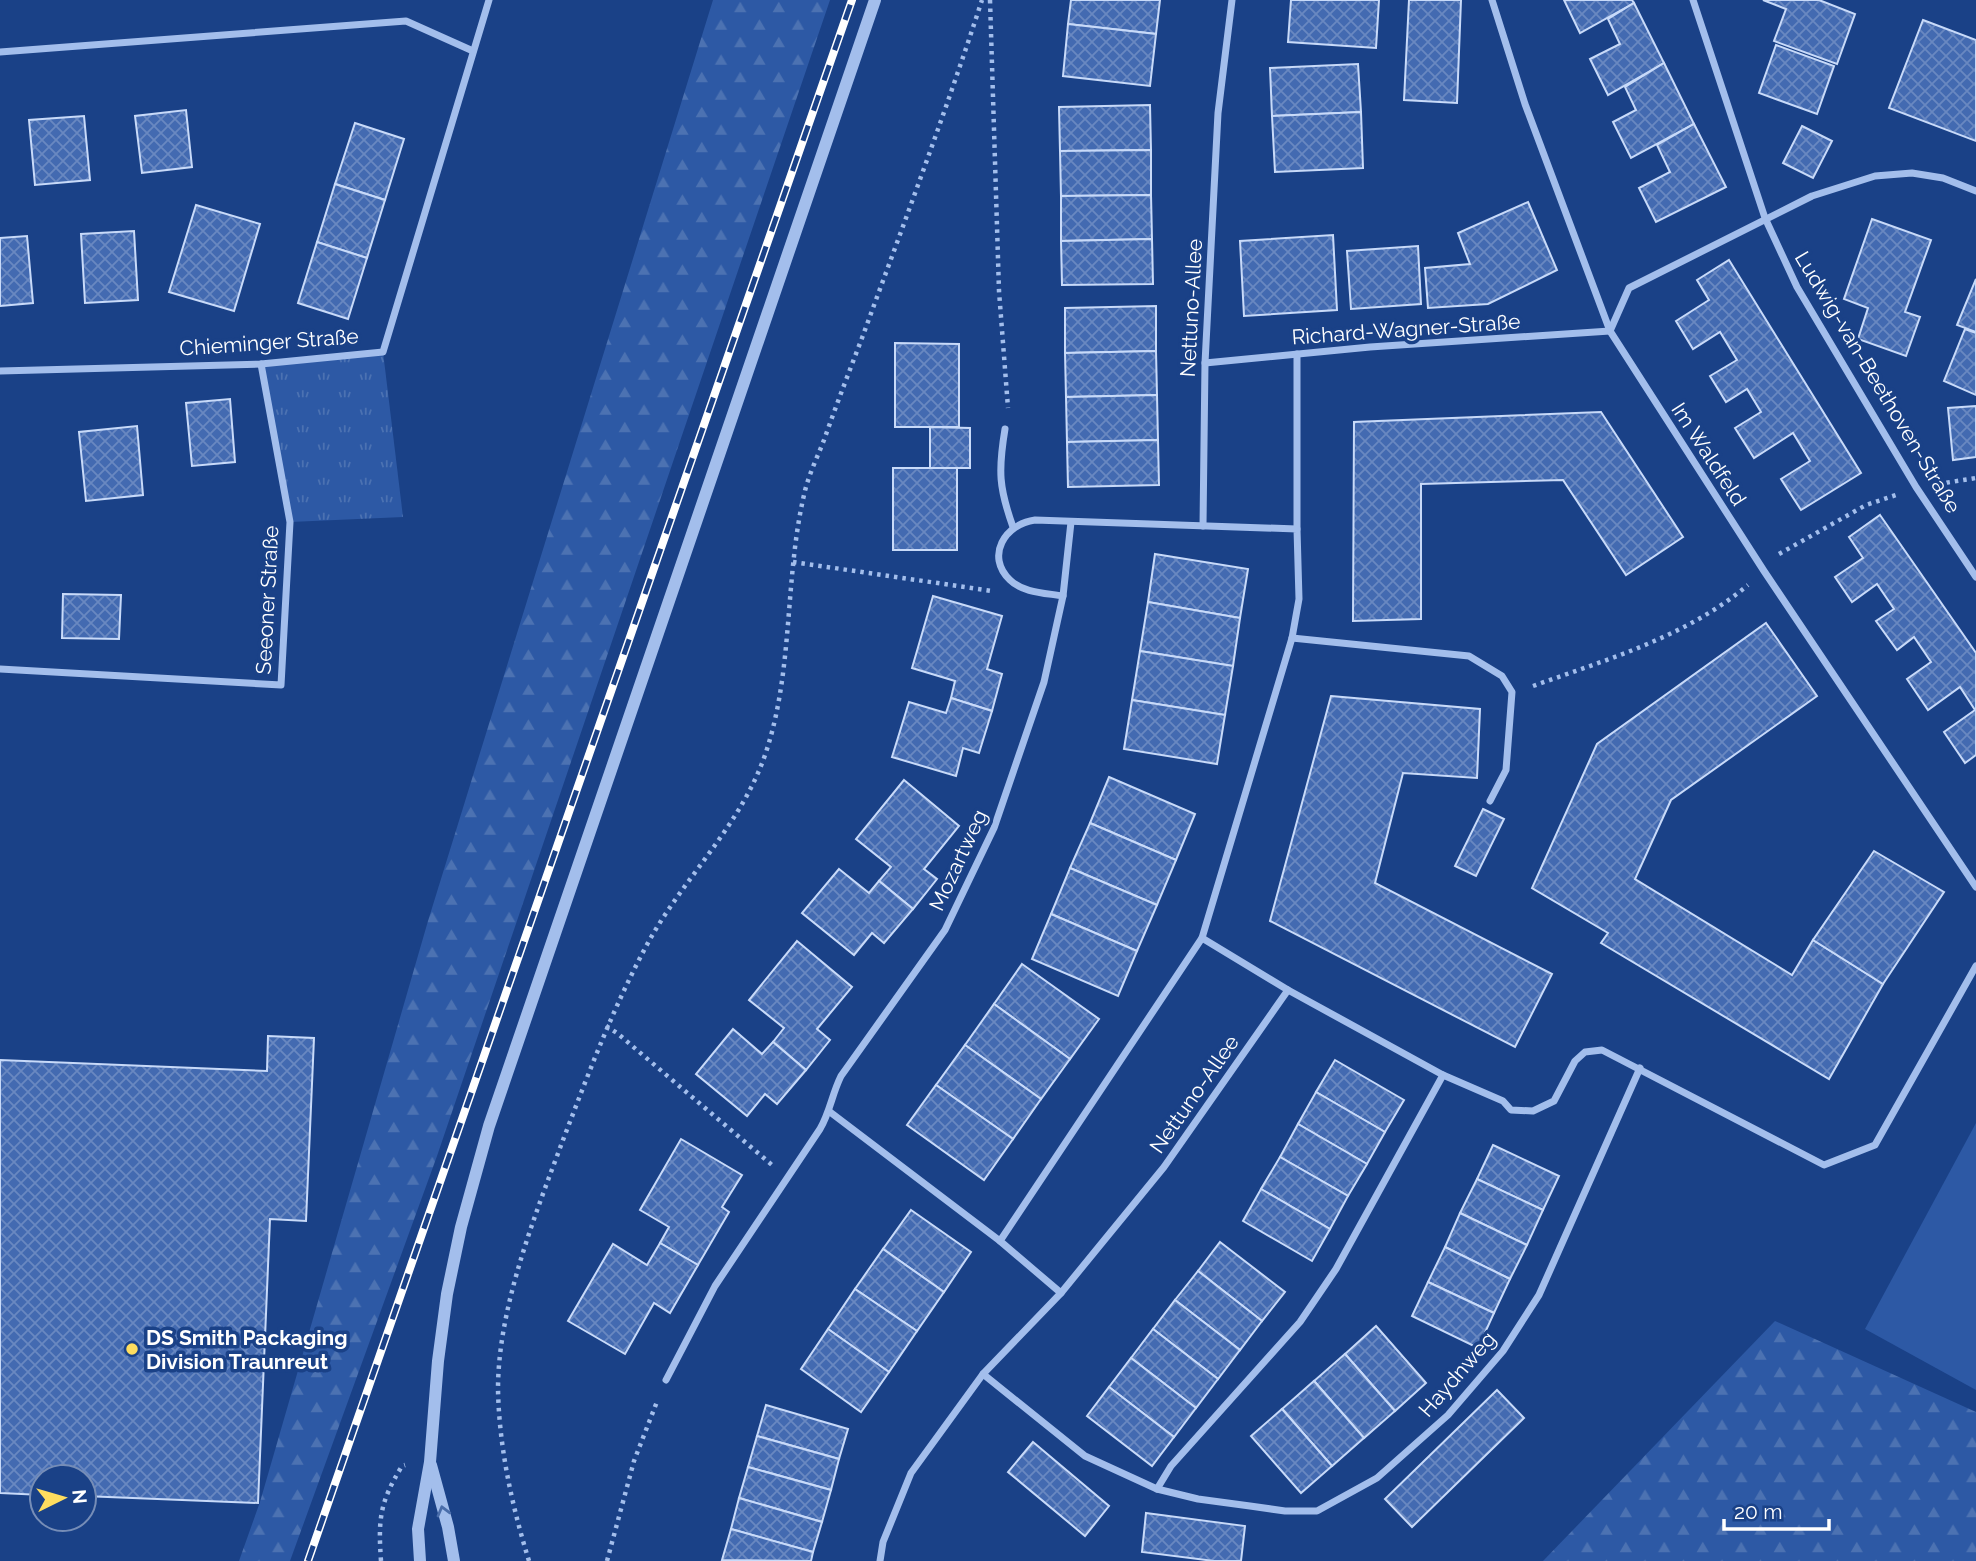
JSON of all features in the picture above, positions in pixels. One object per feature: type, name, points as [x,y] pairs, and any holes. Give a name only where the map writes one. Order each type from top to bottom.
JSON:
[{"type":"street","name":"Chieminger Straße","points":[[0,371],[261,364],[383,352],[489,0]]},
{"type":"street","points":[[420,1561],[418,1529],[430,1462],[438,1361],[447,1294],[461,1227],[489,1126],[875,0]]},
{"type":"street","name":"Nettuno-Allee","points":[[1203,526],[1205,363],[1218,113],[1232,0]]},
{"type":"street","name":"Im Waldfeld","points":[[1492,0],[1525,104],[1609,331],[1764,571],[1976,887]]},
{"type":"street","name":"Ludwig-van-Beethoven-Straße","points":[[1692,0],[1765,218],[1797,287],[1916,487],[1976,577]]},
{"type":"street","points":[[0,52],[406,21],[473,51]]},
{"type":"street","points":[[1609,331],[1629,288],[1812,196],[1875,176],[1912,173],[1943,178],[1976,191]]},
{"type":"street","name":"Richard-Wagner-Straße","points":[[1205,363],[1370,347],[1609,331]]},
{"type":"street","points":[[1000,1241],[1202,938],[1292,638],[1298,599],[1297,355]]},
{"type":"street","name":"Seeoner Straße","points":[[0,669],[281,685],[290,522],[261,364]]},
{"type":"street","points":[[1005,429],[1000,457],[1001,494],[1013,527]]},
{"type":"street","points":[[1063,596],[1018,586],[1002,570],[1000,547],[1004,536],[1013,527],[1035,520],[1297,529]]},
{"type":"street","name":"Mozartweg","points":[[666,1380],[715,1286],[830,1112],[833,1091],[841,1076],[945,930],[994,828],[1044,682],[1063,596],[1071,522]]},
{"type":"street","points":[[1292,638],[1469,656],[1502,676],[1512,692],[1506,770],[1490,801]]},
{"type":"street","points":[[1202,938],[1288,990],[1443,1075],[1503,1101],[1511,1110],[1533,1111],[1554,1101],[1575,1061],[1585,1052],[1602,1050],[1824,1165],[1875,1144],[1976,966]]},
{"type":"street","name":"Nettuno-Allee","points":[[880,1561],[883,1542],[911,1473],[983,1374],[1061,1293],[1164,1167],[1288,990]]},
{"type":"street","name":"Haydnweg","points":[[983,1374],[1085,1456],[1157,1489],[1198,1499],[1262,1508],[1317,1511],[1377,1478],[1448,1415],[1503,1351],[1539,1295],[1640,1068]]},
{"type":"street","points":[[1157,1489],[1171,1466],[1300,1322],[1336,1269],[1443,1075]]},
{"type":"street","points":[[830,1112],[1000,1241],[1061,1293]]},
{"type":"street","points":[[430,1462],[448,1527],[454,1561]]},
{"type":"path","points":[[529,1561],[516,1517],[506,1462],[498,1391],[501,1346],[512,1296],[540,1202],[606,1026],[651,937],[743,806],[763,760],[776,719],[785,663],[793,562],[804,492],[946,112],[982,0]]},
{"type":"path","points":[[990,0],[999,291],[1008,417],[1005,429]]},
{"type":"path","points":[[793,562],[997,592],[1010,580]]},
{"type":"path","points":[[606,1026],[788,1178]]},
{"type":"path","points":[[607,1561],[634,1461],[666,1380]]},
{"type":"green space","points":[[713,0],[830,0],[437,1156],[290,1561],[239,1561],[260,1502],[428,921]]},
{"type":"green space","points":[[383,352],[403,517],[290,522],[261,364]]},
{"type":"green space","points":[[1976,1123],[1976,1390],[1865,1329]]},
{"type":"green space","points":[[1775,1321],[1976,1412],[1976,1561],[1543,1561]]},
{"type":"building","points":[[1071,0],[1160,0],[1156,34],[1068,24]]},
{"type":"building","points":[[1291,0],[1379,0],[1376,48],[1288,42]]},
{"type":"building","points":[[1409,0],[1461,0],[1457,103],[1404,100]]},
{"type":"building","points":[[1564,0],[1632,0],[1634,3],[1580,33]]},
{"type":"building","points":[[1763,0],[1819,0],[1855,14],[1837,64],[1774,41],[1786,9]]},
{"type":"building","points":[[1634,3],[1664,63],[1608,95],[1590,59],[1620,44],[1608,19]]},
{"type":"building","points":[[1923,20],[1976,40],[1976,141],[1889,108]]},
{"type":"building","points":[[1068,24],[1156,34],[1150,86],[1063,76]]},
{"type":"building","points":[[1776,45],[1834,66],[1817,114],[1759,93]]},
{"type":"building","points":[[1664,63],[1694,124],[1631,158],[1613,122],[1636,110],[1625,87]]},
{"type":"building","points":[[1358,64],[1361,112],[1272,116],[1270,68]]},
{"type":"building","points":[[1150,105],[1151,150],[1060,151],[1059,107]]},
{"type":"building","points":[[186,110],[192,167],[142,173],[135,116]]},
{"type":"building","points":[[1361,112],[1363,168],[1275,172],[1272,116]]},
{"type":"building","points":[[84,116],[90,180],[35,185],[29,120]]},
{"type":"building","points":[[355,123],[404,139],[385,200],[335,184]]},
{"type":"building","points":[[1694,124],[1726,187],[1656,222],[1639,188],[1670,172],[1657,145]]},
{"type":"building","points":[[1802,126],[1832,141],[1813,178],[1783,163]]},
{"type":"building","points":[[1151,150],[1151,195],[1061,196],[1060,151]]},
{"type":"building","points":[[335,184],[385,200],[367,258],[317,242]]},
{"type":"building","points":[[1151,195],[1152,239],[1061,241],[1061,196]]},
{"type":"building","points":[[1528,202],[1557,270],[1488,304],[1428,308],[1425,268],[1470,264],[1458,233]]},
{"type":"building","points":[[196,205],[260,224],[234,311],[169,292]]},
{"type":"building","points":[[1872,219],[1931,240],[1905,312],[1920,317],[1906,356],[1858,339],[1868,308],[1844,299]]},
{"type":"building","points":[[134,231],[138,300],[85,303],[81,234]]},
{"type":"building","points":[[1333,235],[1337,310],[1244,316],[1240,241]]},
{"type":"building","points":[[27,236],[33,303],[0,306],[0,238]]},
{"type":"building","points":[[1152,239],[1153,284],[1062,285],[1061,241]]},
{"type":"building","points":[[317,242],[367,258],[348,319],[298,303]]},
{"type":"building","points":[[1418,246],[1421,304],[1351,309],[1347,251]]},
{"type":"building","points":[[1729,260],[1861,473],[1801,510],[1781,479],[1810,461],[1793,433],[1754,458],[1735,428],[1761,412],[1747,389],[1726,402],[1710,376],[1737,360],[1720,332],[1693,349],[1676,321],[1709,300],[1697,280]]},
{"type":"building","points":[[1976,279],[1976,332],[1957,325]]},
{"type":"building","points":[[1156,306],[1156,351],[1065,353],[1065,308]]},
{"type":"building","points":[[1965,329],[1976,333],[1976,395],[1944,381]]},
{"type":"building","points":[[895,343],[959,344],[959,427],[895,427]]},
{"type":"building","points":[[1156,351],[1157,395],[1066,397],[1065,353]]},
{"type":"building","points":[[1157,395],[1158,440],[1067,442],[1066,397]]},
{"type":"building","points":[[230,399],[235,462],[192,466],[186,403]]},
{"type":"building","points":[[1976,406],[1976,457],[1953,460],[1948,408]]},
{"type":"building","points":[[1601,412],[1683,537],[1626,575],[1563,480],[1421,484],[1421,619],[1353,621],[1354,422]]},
{"type":"building","points":[[137,426],[143,495],[86,501],[79,432]]},
{"type":"building","points":[[930,427],[970,428],[970,468],[930,468]]},
{"type":"building","points":[[1158,440],[1159,485],[1068,487],[1067,442]]},
{"type":"building","points":[[893,468],[957,468],[957,550],[893,550]]},
{"type":"building","points":[[1880,515],[1976,653],[1976,755],[1965,763],[1944,732],[1975,710],[1960,687],[1928,710],[1907,679],[1931,662],[1914,637],[1897,650],[1876,621],[1894,609],[1877,584],[1852,602],[1835,577],[1863,558],[1849,537]]},
{"type":"building","points":[[1155,554],[1248,569],[1240,618],[1148,602]]},
{"type":"building","points":[[63,594],[121,595],[119,639],[62,638]]},
{"type":"building","points":[[933,596],[1002,616],[987,669],[1002,674],[992,711],[951,698],[955,681],[912,668]]},
{"type":"building","points":[[1148,602],[1240,618],[1233,666],[1140,651]]},
{"type":"building","points":[[1766,623],[1817,696],[1671,800],[1635,879],[1792,975],[1813,940],[1883,984],[1829,1079],[1601,943],[1608,933],[1532,888],[1597,744]]},
{"type":"building","points":[[1140,651],[1233,666],[1225,715],[1132,700]]},
{"type":"building","points":[[1331,696],[1480,709],[1477,778],[1403,773],[1375,883],[1552,974],[1515,1047],[1270,921]]},
{"type":"building","points":[[951,698],[992,711],[979,753],[963,748],[956,776],[892,757],[909,702],[946,713]]},
{"type":"building","points":[[1132,700],[1225,715],[1217,764],[1124,749]]},
{"type":"building","points":[[1109,777],[1195,814],[1176,860],[1090,823]]},
{"type":"building","points":[[904,780],[959,826],[924,869],[937,879],[913,909],[879,881],[891,867],[856,839]]},
{"type":"building","points":[[1483,809],[1504,819],[1476,876],[1455,866]]},
{"type":"building","points":[[1090,823],[1176,860],[1157,905],[1070,868]]},
{"type":"building","points":[[1874,851],[1944,892],[1883,984],[1813,940]]},
{"type":"building","points":[[1070,868],[1157,905],[1137,951],[1051,914]]},
{"type":"building","points":[[839,869],[869,893],[879,881],[913,909],[884,943],[872,933],[854,955],[802,913]]},
{"type":"building","points":[[1051,914],[1137,951],[1118,996],[1032,959]]},
{"type":"building","points":[[797,941],[852,987],[817,1029],[830,1040],[806,1070],[773,1042],[784,1028],[749,1000]]},
{"type":"building","points":[[1022,964],[1099,1019],[1070,1059],[994,1004]]},
{"type":"building","points":[[994,1004],[1070,1059],[1041,1099],[965,1045]]},
{"type":"building","points":[[733,1029],[762,1054],[773,1042],[806,1070],[777,1104],[765,1094],[747,1116],[696,1074]]},
{"type":"building","name":"DS Smith Packaging Division Traunreut","points":[[268,1036],[314,1038],[306,1221],[270,1219],[258,1503],[98,1497],[98,1463],[28,1463],[28,1494],[0,1493],[0,1060],[267,1071]]},
{"type":"building","points":[[965,1045],[1041,1099],[1013,1139],[936,1085]]},
{"type":"building","points":[[1335,1060],[1404,1100],[1385,1132],[1316,1092]]},
{"type":"building","points":[[936,1085],[1013,1139],[984,1180],[907,1125]]},
{"type":"building","points":[[1316,1092],[1385,1132],[1367,1164],[1298,1124]]},
{"type":"building","points":[[1298,1124],[1367,1164],[1348,1196],[1280,1157]]},
{"type":"building","points":[[681,1139],[742,1175],[722,1207],[729,1212],[698,1265],[660,1243],[669,1227],[640,1210]]},
{"type":"building","points":[[1493,1145],[1559,1176],[1543,1210],[1477,1179]]},
{"type":"building","points":[[1280,1157],[1348,1196],[1330,1229],[1261,1189]]},
{"type":"building","points":[[1477,1179],[1543,1210],[1527,1245],[1460,1213]]},
{"type":"building","points":[[1261,1189],[1330,1229],[1312,1261],[1243,1221]]},
{"type":"building","points":[[911,1210],[971,1252],[944,1292],[883,1249]]},
{"type":"building","points":[[1460,1213],[1527,1245],[1510,1279],[1445,1247]]},
{"type":"building","points":[[1220,1242],[1285,1292],[1262,1321],[1198,1271]]},
{"type":"building","points":[[660,1243],[698,1265],[670,1313],[654,1303],[625,1354],[568,1321],[613,1244],[647,1265]]},
{"type":"building","points":[[1445,1247],[1510,1279],[1494,1313],[1428,1282]]},
{"type":"building","points":[[883,1249],[944,1292],[917,1331],[855,1289]]},
{"type":"building","points":[[1198,1271],[1262,1321],[1240,1350],[1175,1300]]},
{"type":"building","points":[[1428,1282],[1494,1313],[1478,1348],[1412,1316]]},
{"type":"building","points":[[855,1289],[917,1331],[889,1372],[828,1329]]},
{"type":"building","points":[[1175,1300],[1240,1350],[1218,1379],[1153,1329]]},
{"type":"building","points":[[1376,1326],[1426,1383],[1395,1411],[1345,1354]]},
{"type":"building","points":[[828,1329],[889,1372],[861,1412],[801,1369]]},
{"type":"building","points":[[1153,1329],[1218,1379],[1196,1408],[1131,1358]]},
{"type":"building","points":[[1345,1354],[1395,1411],[1364,1438],[1314,1381]]},
{"type":"building","points":[[1131,1358],[1196,1408],[1174,1437],[1109,1387]]},
{"type":"building","points":[[1314,1381],[1364,1438],[1332,1466],[1282,1409]]},
{"type":"building","points":[[1109,1387],[1174,1437],[1152,1466],[1087,1416]]},
{"type":"building","points":[[1497,1390],[1524,1418],[1412,1527],[1385,1499]]},
{"type":"building","points":[[766,1405],[848,1429],[839,1459],[757,1436]]},
{"type":"building","points":[[1282,1409],[1332,1466],[1301,1493],[1251,1436]]},
{"type":"building","points":[[757,1436],[839,1459],[831,1490],[748,1467]]},
{"type":"building","points":[[1033,1442],[1109,1506],[1085,1536],[1008,1472]]},
{"type":"building","points":[[748,1467],[831,1490],[822,1522],[739,1498]]},
{"type":"building","points":[[739,1498],[822,1522],[813,1552],[731,1529]]},
{"type":"building","points":[[1146,1513],[1245,1526],[1241,1561],[1214,1561],[1142,1552]]},
{"type":"building","points":[[731,1529],[813,1552],[811,1561],[722,1560]]},
{"type":"railway","points":[[308,1561],[852,0]]},
{"type":"place","name":"DS Smith Packaging Division Traunreut","points":[[132,1349]]}]
